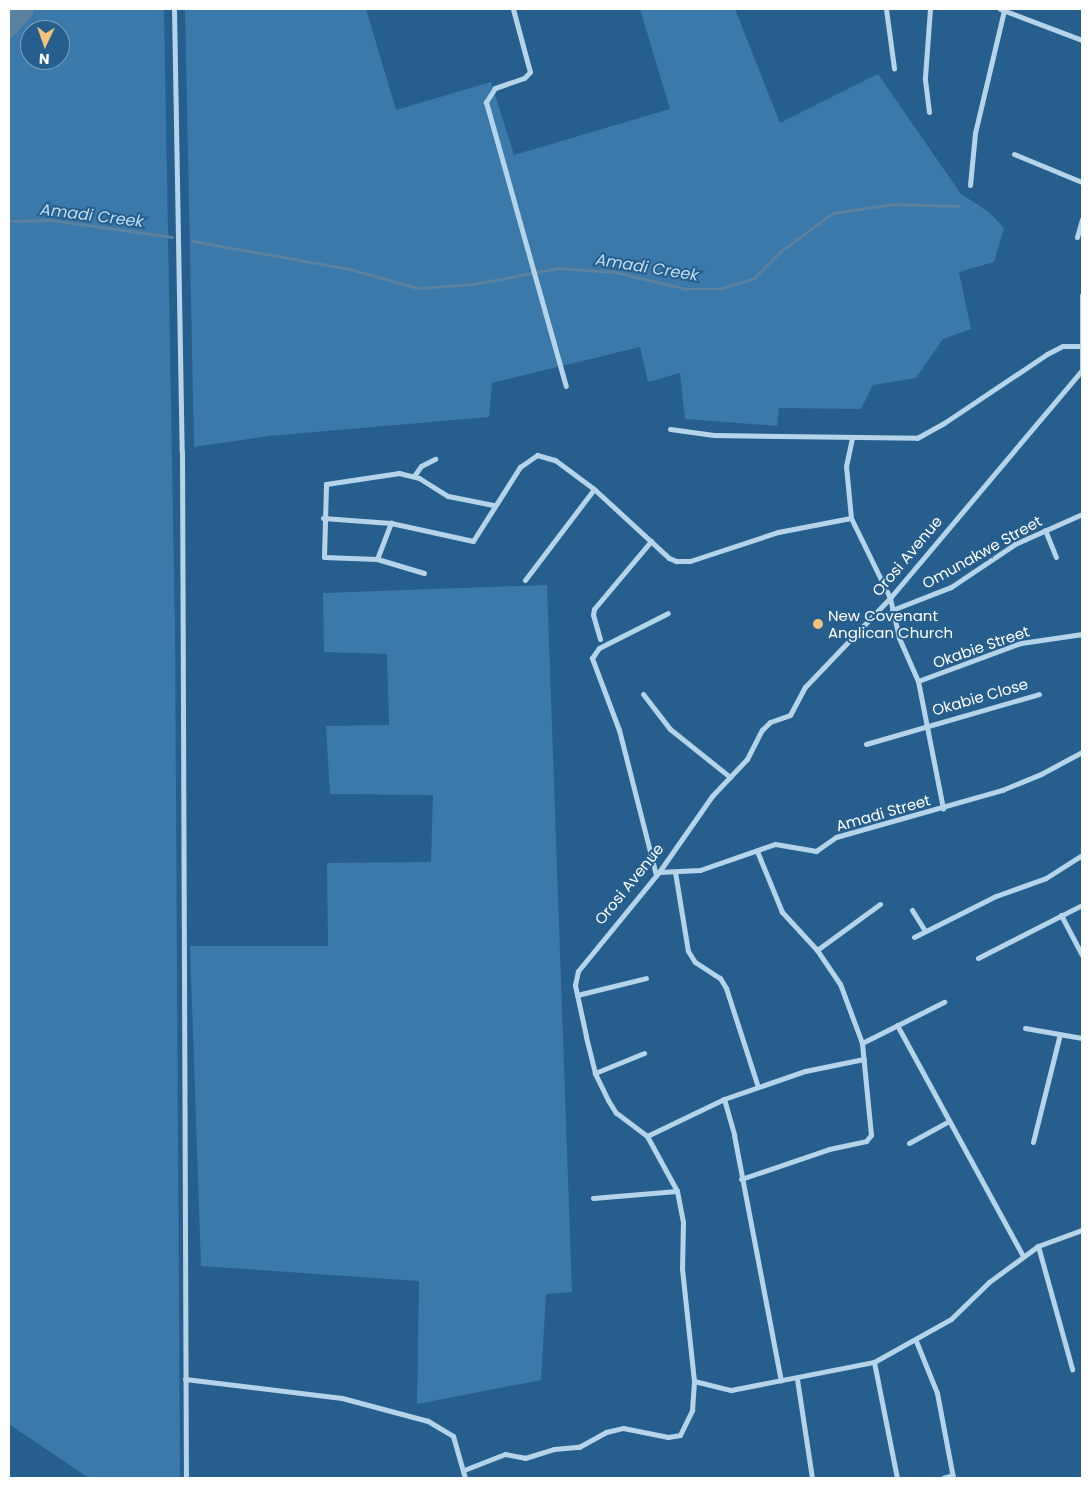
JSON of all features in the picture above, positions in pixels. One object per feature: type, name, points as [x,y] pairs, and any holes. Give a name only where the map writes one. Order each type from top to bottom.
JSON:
[{"type":"street","points":[[174,9],[182,452],[186,1478]]},
{"type":"street","points":[[513,9],[530,72],[524,78],[495,88],[486,102],[534,278],[566,386]]},
{"type":"street","points":[[886,9],[894,68]]},
{"type":"street","points":[[928,112],[925,78],[930,9]]},
{"type":"street","points":[[970,185],[975,133],[1002,9],[1082,40]]},
{"type":"street","points":[[1014,154],[1082,182]]},
{"type":"street","points":[[1078,236],[1082,219]]},
{"type":"street","points":[[1082,295],[1080,346],[1082,370]]},
{"type":"street","points":[[670,429],[714,435],[902,439],[928,433],[1047,354],[1063,346],[1080,346]]},
{"type":"street","name":"Orosi Avenue","points":[[648,1136],[616,1113],[595,1073],[577,994],[578,971],[601,939],[658,873],[684,832],[730,777],[747,760],[766,726],[790,715],[805,688],[890,598],[1082,370]]},
{"type":"street","points":[[852,438],[846,466],[851,518],[890,598],[899,638],[918,681],[943,809]]},
{"type":"street","points":[[323,518],[391,523],[473,540],[493,505],[520,467],[537,455],[554,460],[594,489],[669,558],[683,562],[778,532],[851,518]]},
{"type":"street","points":[[414,476],[421,466],[435,459]]},
{"type":"street","points":[[424,573],[377,559],[324,557],[324,487],[328,483],[382,473],[414,476],[448,496],[493,505]]},
{"type":"street","points":[[525,580],[594,489]]},
{"type":"street","name":"Omunakwe Street","points":[[892,610],[951,587],[1015,544],[1082,514]]},
{"type":"street","points":[[377,559],[391,523]]},
{"type":"street","points":[[1045,530],[1056,558]]},
{"type":"street","points":[[600,639],[593,615],[594,609],[651,540]]},
{"type":"street","points":[[658,873],[619,730],[592,658],[600,648],[668,613]]},
{"type":"street","name":"Okabie Street","points":[[918,681],[1021,643],[1082,634]]},
{"type":"street","points":[[643,694],[670,729],[730,777]]},
{"type":"street","name":"Okabie Close","points":[[866,744],[1039,694]]},
{"type":"street","name":"Amadi Street","points":[[658,873],[700,870],[757,851],[768,845],[783,843],[816,850],[836,837],[943,809],[1034,777],[1082,752]]},
{"type":"street","points":[[741,1179],[829,1149],[869,1139],[871,1135],[862,1043],[840,984],[817,950],[782,912],[757,851]]},
{"type":"street","points":[[914,937],[996,896],[1046,878],[1082,855]]},
{"type":"street","points":[[675,872],[688,952],[695,962],[720,978],[726,988],[758,1087]]},
{"type":"street","points":[[817,950],[880,904]]},
{"type":"street","points":[[978,958],[1082,905]]},
{"type":"street","points":[[912,910],[925,931]]},
{"type":"street","points":[[1061,915],[1082,955]]},
{"type":"street","points":[[577,994],[646,978]]},
{"type":"street","points":[[862,1043],[944,1002]]},
{"type":"street","points":[[897,1025],[1023,1256]]},
{"type":"street","points":[[1025,1028],[1082,1038]]},
{"type":"street","points":[[1033,1142],[1060,1034]]},
{"type":"street","points":[[595,1073],[644,1053]]},
{"type":"street","points":[[464,1470],[505,1454],[525,1458],[554,1449],[579,1447],[606,1432],[622,1428],[677,1437],[692,1410],[694,1381],[682,1269],[683,1222],[677,1192],[648,1136],[724,1099],[805,1071],[864,1059]]},
{"type":"street","points":[[724,1099],[781,1381]]},
{"type":"street","points":[[909,1143],[949,1121]]},
{"type":"street","points":[[593,1198],[677,1192]]},
{"type":"street","points":[[694,1381],[731,1390],[874,1362],[916,1341],[951,1319],[989,1282],[1038,1246],[1082,1230]]},
{"type":"street","points":[[1038,1246],[1072,1369]]},
{"type":"street","points":[[916,1341],[936,1393],[953,1477],[943,1478]]},
{"type":"street","points":[[874,1362],[897,1478]]},
{"type":"street","points":[[797,1378],[812,1478]]},
{"type":"street","points":[[185,1379],[342,1398],[428,1421],[453,1436],[465,1478]]},
{"type":"shaded area","points":[[9,9],[164,9],[175,630],[180,1478],[89,1478],[9,1424]]},
{"type":"shaded area","points":[[9,9],[34,9],[33,15],[28,20],[20,20],[20,29],[9,41]]},
{"type":"shaded area","points":[[185,9],[366,9],[396,110],[491,82],[514,155],[670,109],[640,9],[735,9],[780,123],[878,74],[961,194],[989,212],[1004,228],[994,262],[959,272],[971,329],[943,339],[916,378],[873,385],[861,409],[779,408],[777,426],[685,419],[680,373],[648,382],[640,347],[492,383],[489,417],[269,436],[194,447]]},
{"type":"shaded area","points":[[547,585],[572,1292],[546,1294],[541,1380],[417,1404],[419,1281],[201,1266],[190,946],[328,946],[327,863],[431,862],[433,795],[330,794],[326,726],[389,725],[387,654],[324,652],[323,593]]},
{"type":"waterway","name":"Amadi Creek","points":[[193,241],[350,269],[418,288],[473,284],[559,268],[615,272],[687,289],[719,289],[754,278],[781,251],[833,213],[893,204],[958,206]]},
{"type":"waterway","name":"Amadi Creek","points":[[9,221],[51,220],[172,237]]},
{"type":"place","name":"New Covenant Anglican Church","points":[[818,624]]}]
